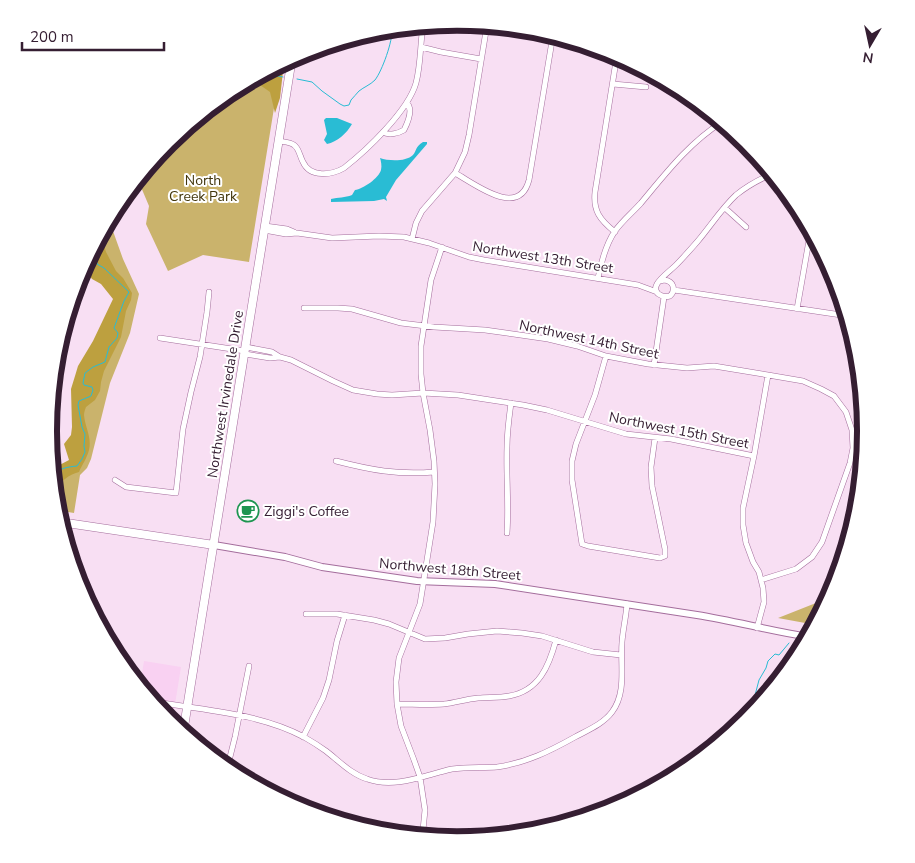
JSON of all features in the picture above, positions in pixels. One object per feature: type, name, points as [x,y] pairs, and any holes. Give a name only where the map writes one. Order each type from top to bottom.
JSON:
[{"type":"main road","name":"Northwest Irvinedale Drive","points":[[184,724],[290,68]]},
{"type":"main road","name":"Northwest 18th Street","points":[[68,523],[214,545]]},
{"type":"street","points":[[412,239],[416,223],[422,211],[455,173],[465,152],[486,32]]},
{"type":"street","points":[[279,141],[291,143],[296,147],[308,170],[326,174],[344,168],[384,132],[407,103],[415,85],[422,33]]},
{"type":"street","points":[[455,173],[484,191],[498,196],[513,197],[526,189],[552,43]]},
{"type":"street","points":[[421,47],[453,55],[481,59]]},
{"type":"street","points":[[615,232],[600,218],[596,210],[594,192],[616,64]]},
{"type":"street","points":[[613,84],[646,87]]},
{"type":"street","points":[[384,132],[388,134],[404,130],[410,110],[407,103]]},
{"type":"street","points":[[598,278],[601,262],[615,232],[682,154],[716,126]]},
{"type":"street","points":[[674,290],[670,296],[664,297],[659,296],[656,288],[659,282],[698,241],[736,195],[766,177]]},
{"type":"street","points":[[724,208],[746,226]]},
{"type":"street","name":"Northwest 13th Street","points":[[265,228],[287,229],[297,233],[332,238],[379,236],[412,239],[484,260],[638,285],[657,292]]},
{"type":"street","points":[[797,309],[809,241]]},
{"type":"street","points":[[423,830],[425,810],[420,777],[400,726],[396,670],[401,651],[420,604],[432,522],[435,484],[430,430],[423,393],[421,359],[431,280],[442,247]]},
{"type":"street","points":[[674,290],[671,282],[672,272],[676,265]]},
{"type":"street","points":[[659,282],[664,280],[671,282]]},
{"type":"street","name":"Northwest 13th Street","points":[[638,285],[659,282]]},
{"type":"street","points":[[674,290],[840,315]]},
{"type":"street","points":[[115,480],[126,487],[176,493],[185,420],[202,344],[209,292]]},
{"type":"street","points":[[654,364],[664,297]]},
{"type":"street","name":"Northwest 14th Street","points":[[304,308],[352,309],[386,320],[434,328],[484,330],[548,339],[606,356],[654,364],[686,368],[714,366],[803,382],[820,388],[834,396],[846,412],[852,430],[853,448],[850,463],[822,542],[812,557],[796,569],[761,580]]},
{"type":"street","name":"Northwest 15th Street","points":[[160,338],[245,351],[272,352],[353,390],[392,395],[423,393],[458,395],[547,410],[626,434],[671,439],[754,456]]},
{"type":"street","points":[[606,356],[572,461],[572,480],[582,544],[660,558],[665,556],[652,481],[651,467],[655,438]]},
{"type":"street","points":[[758,628],[764,602],[759,572],[746,543],[743,526],[743,508],[768,375]]},
{"type":"street","points":[[507,533],[506,448],[511,404]]},
{"type":"street","points":[[336,461],[404,474],[434,472]]},
{"type":"street","name":"Northwest 18th Street","points":[[214,545],[285,557],[322,567],[424,582],[495,584],[713,618],[802,636]]},
{"type":"street","points":[[164,703],[239,715],[284,728],[324,749],[353,773],[378,782],[398,782],[454,769],[498,767],[523,761],[547,752],[601,723],[613,711],[620,695],[622,638],[627,604]]},
{"type":"street","points":[[306,614],[337,614],[374,620],[425,639],[497,632],[522,633],[542,636],[593,652],[621,655]]},
{"type":"street","points":[[303,737],[323,698],[345,615]]},
{"type":"street","points":[[397,704],[445,704],[517,694],[535,682],[546,670],[556,640]]},
{"type":"street","points":[[229,760],[249,666]]},
{"type":"shaded area","points":[[283,72],[280,98],[275,113],[270,92],[257,85]]},
{"type":"shaded area","points":[[104,245],[116,271],[123,278],[132,293],[131,300],[126,311],[121,337],[104,371],[100,391],[95,400],[86,407],[84,415],[90,441],[87,456],[79,472],[61,483],[59,465],[69,460],[64,444],[71,435],[71,389],[78,366],[93,341],[113,299],[101,284],[92,279],[89,275]]},
{"type":"shaded area","points":[[144,661],[181,667],[173,714],[157,695],[141,677]]},
{"type":"green space","name":"North Creek Park","points":[[280,73],[249,262],[203,255],[168,271],[146,224],[149,206],[141,187],[174,148],[235,99]]},
{"type":"green space","points":[[112,229],[139,294],[130,333],[110,383],[91,459],[87,468],[80,475],[74,513],[65,512],[60,478],[77,464],[82,415],[129,294],[101,251]]},
{"type":"green space","points":[[819,602],[808,624],[778,618]]},
{"type":"water","points":[[326,118],[337,118],[352,124],[341,137],[327,144],[324,140],[327,134],[324,120]]},
{"type":"water","points":[[423,142],[427,142],[427,144],[396,180],[386,197],[387,201],[384,199],[331,202],[331,199],[352,195],[355,190],[374,180],[381,170],[380,158],[388,160],[406,159],[413,155],[417,147]]},
{"type":"waterway","points":[[297,79],[312,82],[340,104],[344,106],[349,105],[359,91],[373,82],[378,76],[391,37]]},
{"type":"waterway","points":[[275,75],[283,77]]},
{"type":"waterway","points":[[59,470],[77,466],[85,452],[85,434],[78,405],[79,401],[91,396],[93,390],[92,387],[83,383],[85,373],[105,362],[109,347],[117,338],[118,333],[114,328],[129,292],[104,268],[97,264],[96,259]]},
{"type":"waterway","points":[[754,700],[759,680],[768,661],[775,654],[779,655],[789,643]]},
{"type":"place","name":"Ziggi's Coffee","points":[[248,511]]}]
